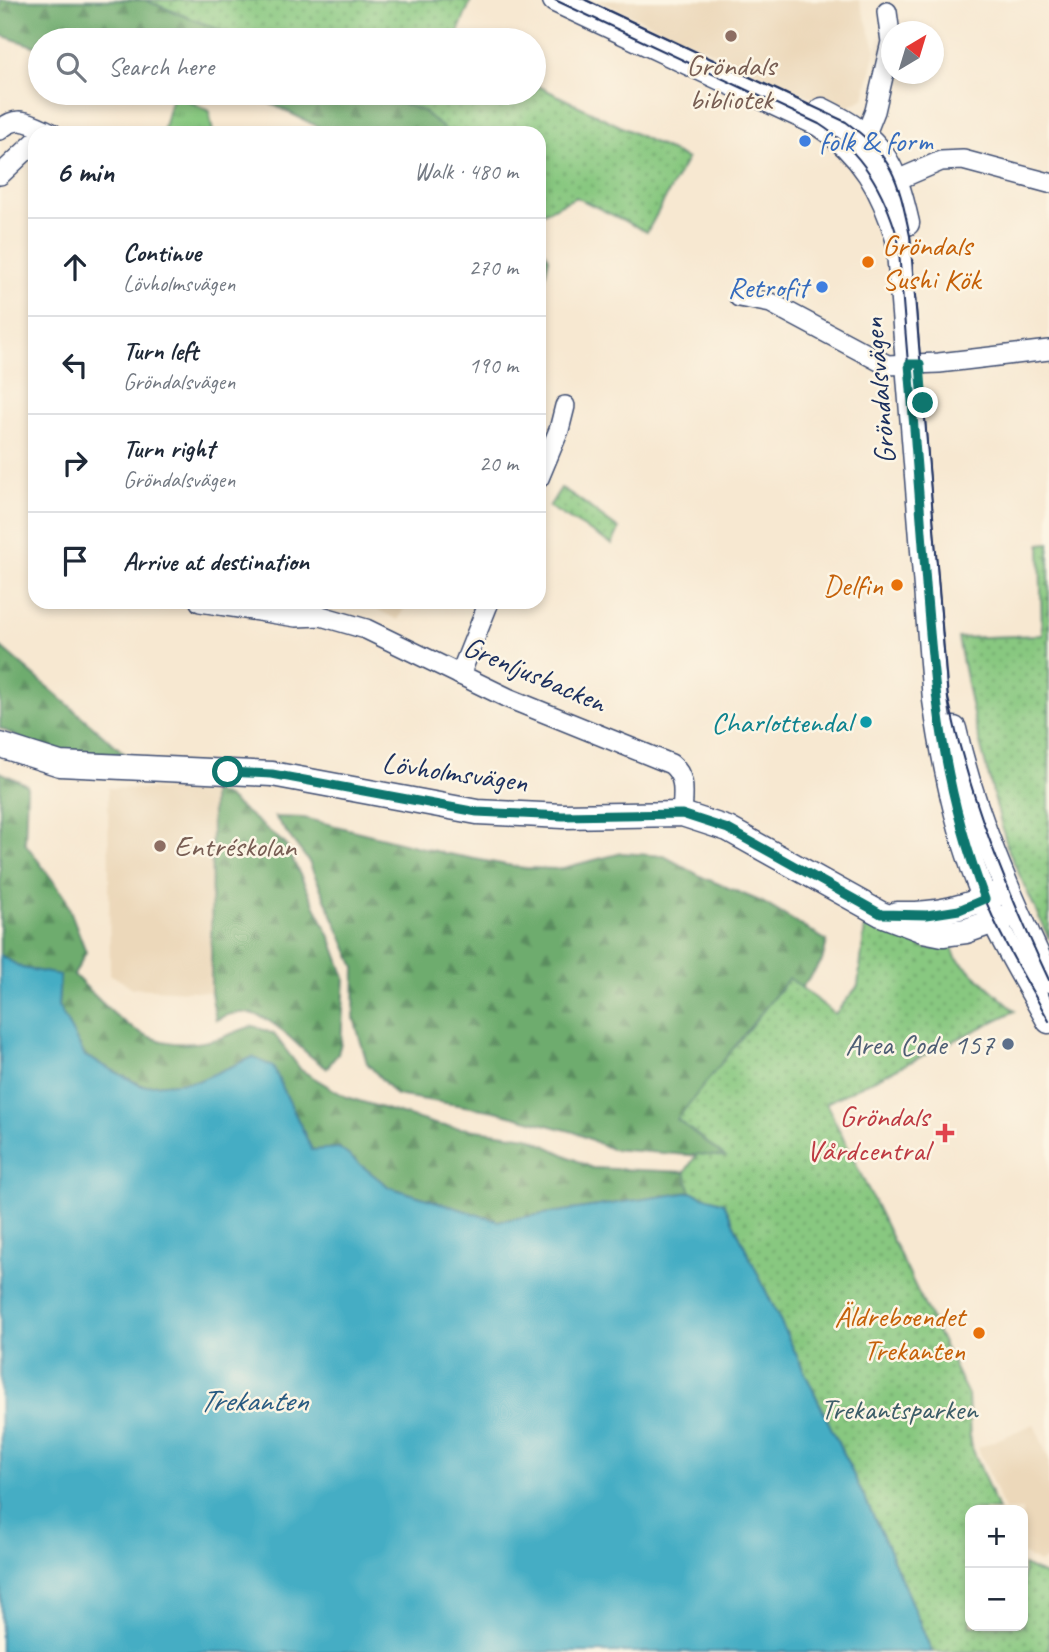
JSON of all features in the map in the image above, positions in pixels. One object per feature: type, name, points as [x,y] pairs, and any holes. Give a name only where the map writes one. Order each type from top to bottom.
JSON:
[{"type":"street","name":"Gröndalsvägen","points":[[555,0],[862,146]]},
{"type":"street","name":"Gröndalsvägen","points":[[586,0],[846,122],[889,184],[910,236],[915,364],[948,698],[961,759],[979,820],[996,903]]},
{"type":"street","points":[[862,146],[891,42],[887,12]]},
{"type":"street","points":[[0,130],[10,120],[21,119],[36,126]]},
{"type":"street","points":[[0,176],[28,149]]},
{"type":"street","points":[[889,184],[941,161],[963,160],[1049,183]]},
{"type":"street","points":[[739,297],[771,303],[887,365],[1049,350]]},
{"type":"street","points":[[546,461],[559,430],[565,406]]},
{"type":"street","name":"Grenljusbacken","points":[[245,609],[296,617],[322,609],[460,675],[671,764],[680,771],[683,780],[682,814]]},
{"type":"street","points":[[460,675],[486,609]]},
{"type":"street","name":"Lövholmsvägen","points":[[0,745],[60,764],[272,774],[477,812],[563,816],[682,814],[728,829],[881,914],[923,930],[943,934],[966,931],[996,903]]},
{"type":"street","points":[[996,903],[1018,912],[1049,980]]},
{"type":"street","points":[[996,903],[1049,1021]]},
{"type":"shaded area","points":[[598,0],[859,0],[876,50],[864,99],[840,110]]},
{"type":"shaded area","points":[[376,609],[404,609],[398,620]]},
{"type":"shaded area","name":"Entréskolan","points":[[108,788],[212,791],[211,992],[133,988],[110,974]]},
{"type":"shaded area","points":[[1034,1424],[1049,1459],[1049,1559],[1039,1563],[1028,1557],[1028,1505],[1002,1505],[978,1448]]},
{"type":"green space","points":[[0,0],[145,0],[215,28],[28,28],[28,44],[0,35]]},
{"type":"green space","points":[[145,0],[471,0],[460,28],[215,28]]},
{"type":"green space","points":[[546,90],[687,159],[647,232],[576,197],[546,212],[546,126],[441,126],[423,111],[407,105],[546,105]]},
{"type":"green space","points":[[170,105],[197,105],[209,111],[212,126],[165,126]]},
{"type":"green space","points":[[274,105],[407,105],[423,111],[441,126],[317,126]]},
{"type":"green space","points":[[561,488],[619,529],[612,544],[549,507]]},
{"type":"green space","points":[[1049,543],[1049,939],[1008,850],[975,724],[958,638],[1042,635],[1040,544]]},
{"type":"green space","points":[[0,646],[125,754],[80,753],[35,746],[0,728]]},
{"type":"green space","points":[[0,772],[27,785],[25,843],[65,897],[86,952],[74,975],[104,1005],[134,1029],[151,1038],[190,1044],[218,1039],[254,1026],[274,1034],[301,1070],[346,1097],[438,1125],[528,1137],[592,1168],[685,1172],[691,1192],[498,1221],[389,1187],[339,1148],[312,1150],[273,1068],[253,1057],[198,1081],[143,1086],[85,1056],[58,1006],[60,975],[22,968],[0,955]]},
{"type":"green space","points":[[212,791],[227,797],[285,844],[331,939],[345,978],[341,1043],[338,1053],[327,1068],[263,1018],[249,1013],[234,1013],[216,1020],[211,992]]},
{"type":"green space","points":[[275,817],[304,818],[443,853],[523,868],[559,869],[622,853],[664,856],[702,877],[762,902],[827,941],[822,961],[801,988],[788,979],[678,1119],[727,1158],[611,1149],[574,1132],[495,1111],[396,1095],[367,1063],[354,1018],[355,967],[309,862]]},
{"type":"green space","name":"Trekantsparken","points":[[865,926],[927,949],[952,947],[956,958],[1015,1011],[826,1103],[968,1395],[970,1443],[996,1505],[965,1505],[965,1631],[1028,1631],[1028,1567],[1049,1577],[1049,1652],[932,1652],[886,1543],[724,1203],[691,1192],[685,1172],[697,1154],[725,1157],[677,1119],[789,978],[835,1014],[858,986]]},
{"type":"water","name":"Trekanten","points":[[0,955],[22,968],[60,975],[58,1006],[85,1056],[142,1086],[198,1081],[253,1057],[273,1067],[312,1150],[339,1148],[389,1187],[498,1221],[691,1192],[724,1203],[886,1543],[932,1652],[1,1652]]},
{"type":"tram line","points":[[555,0],[819,124],[860,160],[886,205],[898,239],[935,700],[944,757],[964,841],[983,895],[1049,1021]]},
{"type":"tram line","points":[[586,0],[846,122],[875,147],[892,171],[902,199],[910,236],[948,698],[967,771],[990,842],[1049,980]]},
{"type":"place","name":"Gröndals bibliotek","points":[[731,36]]},
{"type":"place","name":"folk & form","points":[[805,141]]},
{"type":"place","name":"Gröndals Sushi Kök","points":[[868,262]]},
{"type":"place","name":"Retrofit","points":[[822,287]]},
{"type":"place","name":"Delfin","points":[[897,585]]},
{"type":"place","name":"Charlottendal","points":[[866,722]]},
{"type":"place","name":"Entréskolan","points":[[160,846]]},
{"type":"place","name":"Area Code 157","points":[[1008,1044]]},
{"type":"place","name":"Gröndals Vårdcentral","points":[[945,1133]]},
{"type":"place","name":"Äldreboendet Trekanten","points":[[979,1333]]},
{"type":"route","points":[[228,772],[272,774],[477,812],[520,816],[682,814],[728,829],[881,914],[927,915],[959,910],[985,899],[960,828],[944,764],[935,700],[909,364],[920,364],[923,403]]}]
